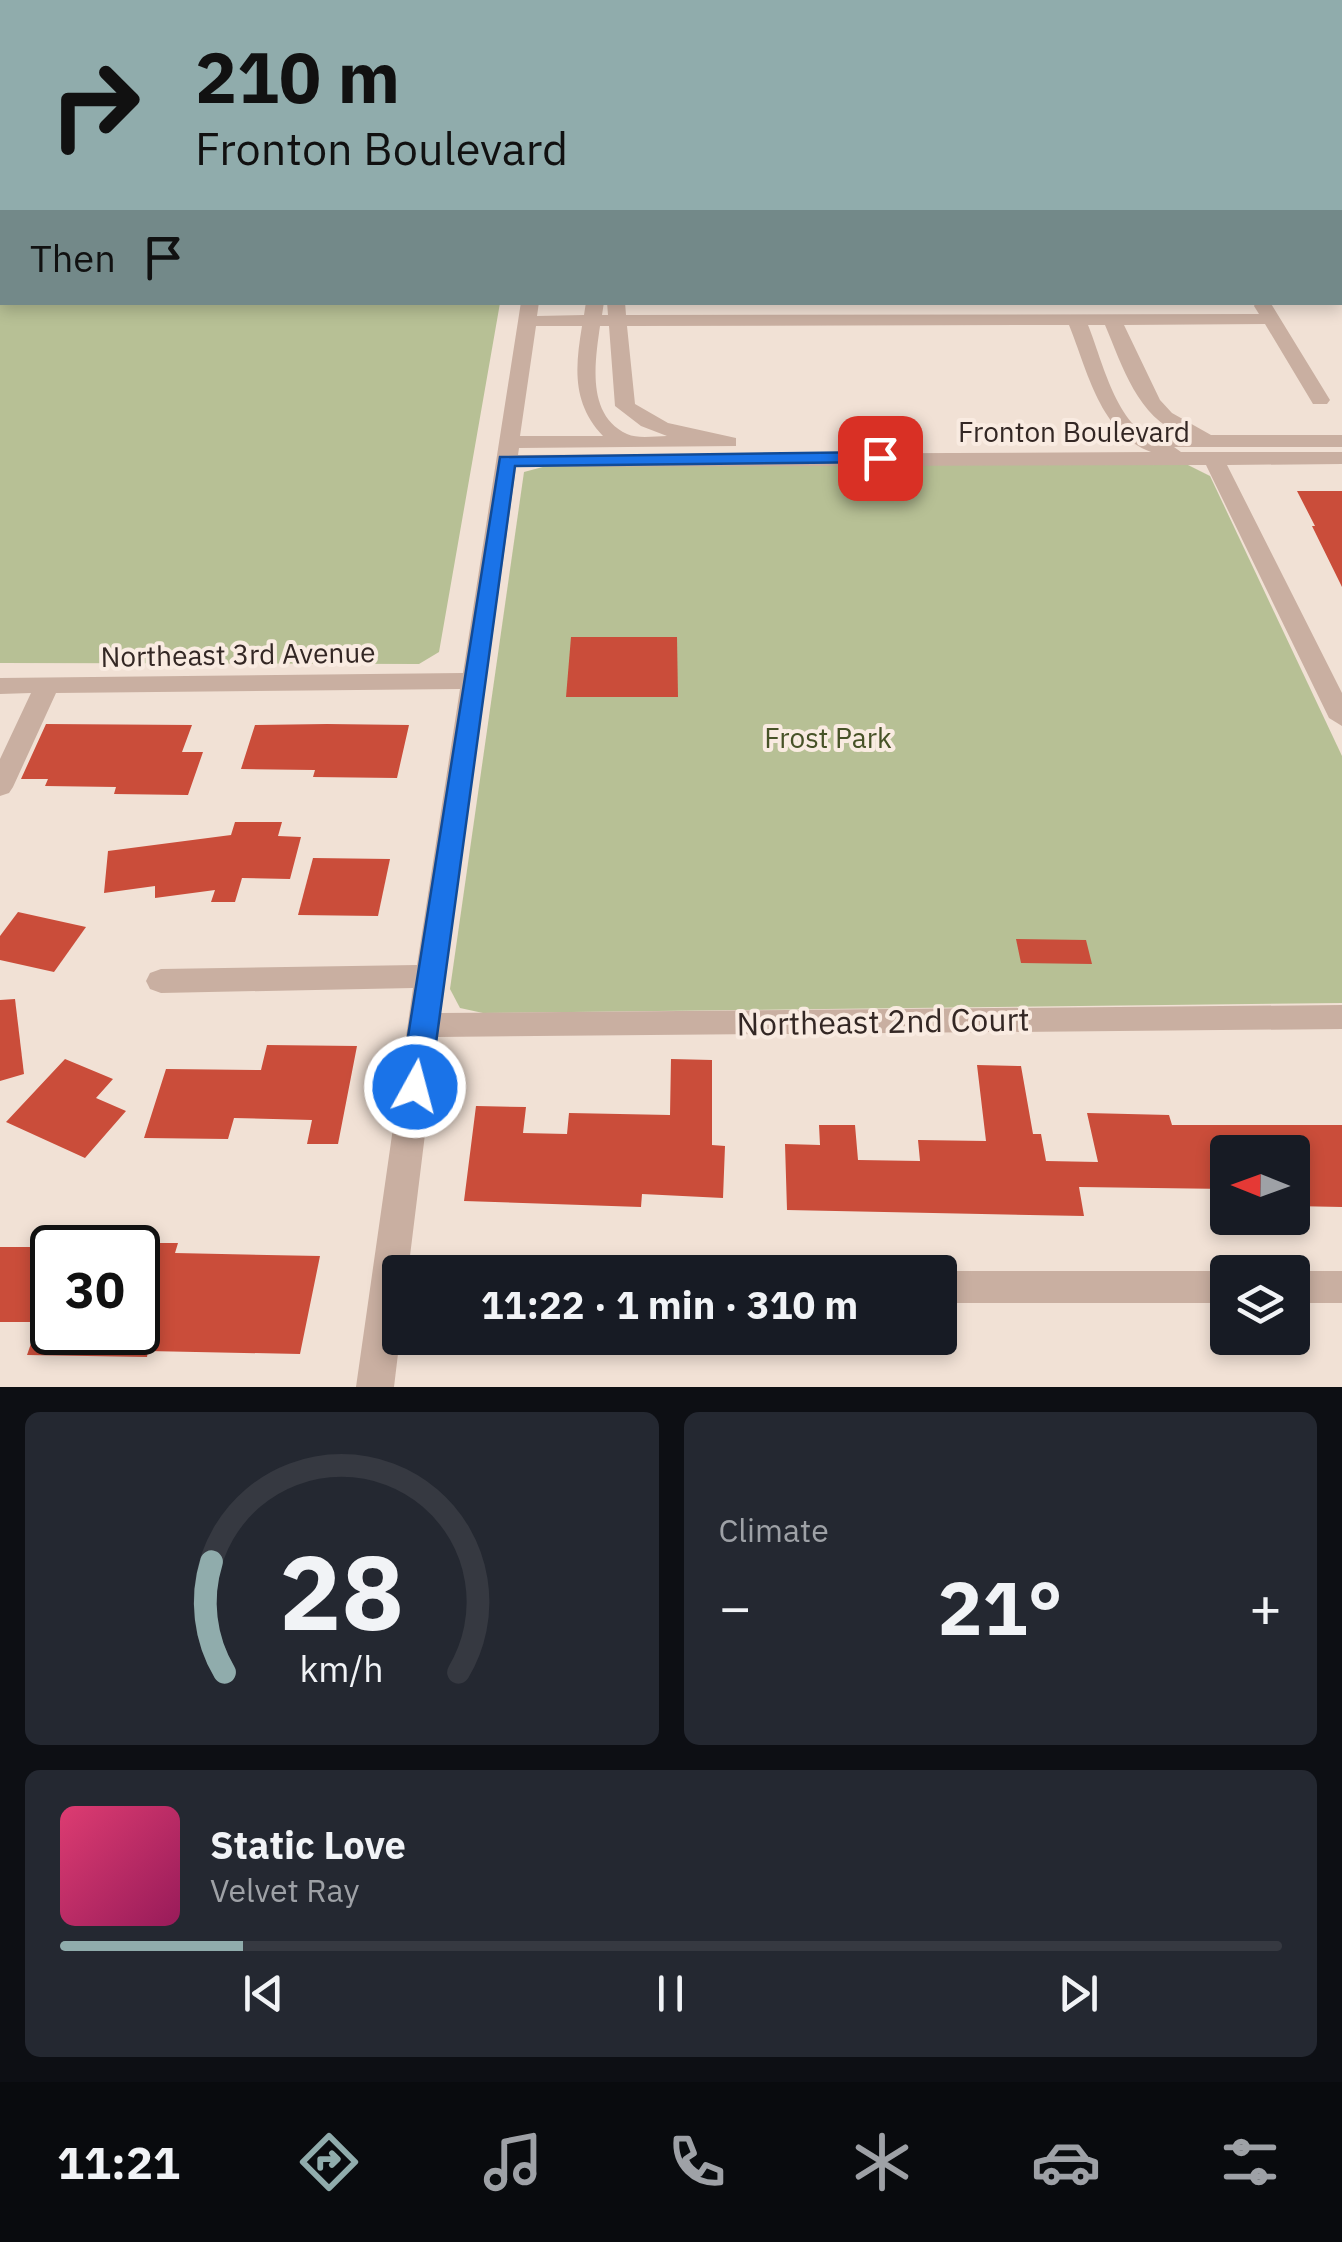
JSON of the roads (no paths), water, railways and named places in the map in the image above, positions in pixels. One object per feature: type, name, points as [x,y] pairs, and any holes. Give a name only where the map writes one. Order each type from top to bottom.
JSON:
[{"type":"street","points":[[617,311],[624,406],[650,424],[728,450]]},
{"type":"street","points":[[398,1255],[423,1025],[528,312],[1112,319],[1266,311],[1320,400]]},
{"type":"street","points":[[594,312],[586,398],[590,411],[606,430],[625,442]]},
{"type":"street","points":[[1076,319],[1124,430],[1140,441],[1186,458]]},
{"type":"street","points":[[1112,319],[1154,410],[1172,425],[1217,450],[1342,718]]},
{"type":"street","name":"Fronton Boulevard","points":[[728,450],[1186,458],[1217,450],[1342,440]]},
{"type":"street","name":"Fronton Boulevard","points":[[508,452],[1140,441],[1342,458]]},
{"type":"street","points":[[508,452],[625,442],[675,454],[728,450]]},
{"type":"street","name":"Northeast 3rd Avenue","points":[[0,686],[476,681]]},
{"type":"street","points":[[0,787],[47,686]]},
{"type":"street","points":[[161,981],[430,976]]},
{"type":"street","name":"Northeast 2nd Court","points":[[423,1025],[1342,1017]]},
{"type":"street","points":[[957,1287],[1210,1287]]},
{"type":"street","points":[[1310,1287],[1342,1287]]},
{"type":"street","points":[[375,1387],[382,1351]]},
{"type":"park label","name":"Frost Park","points":[[828,737]]}]
